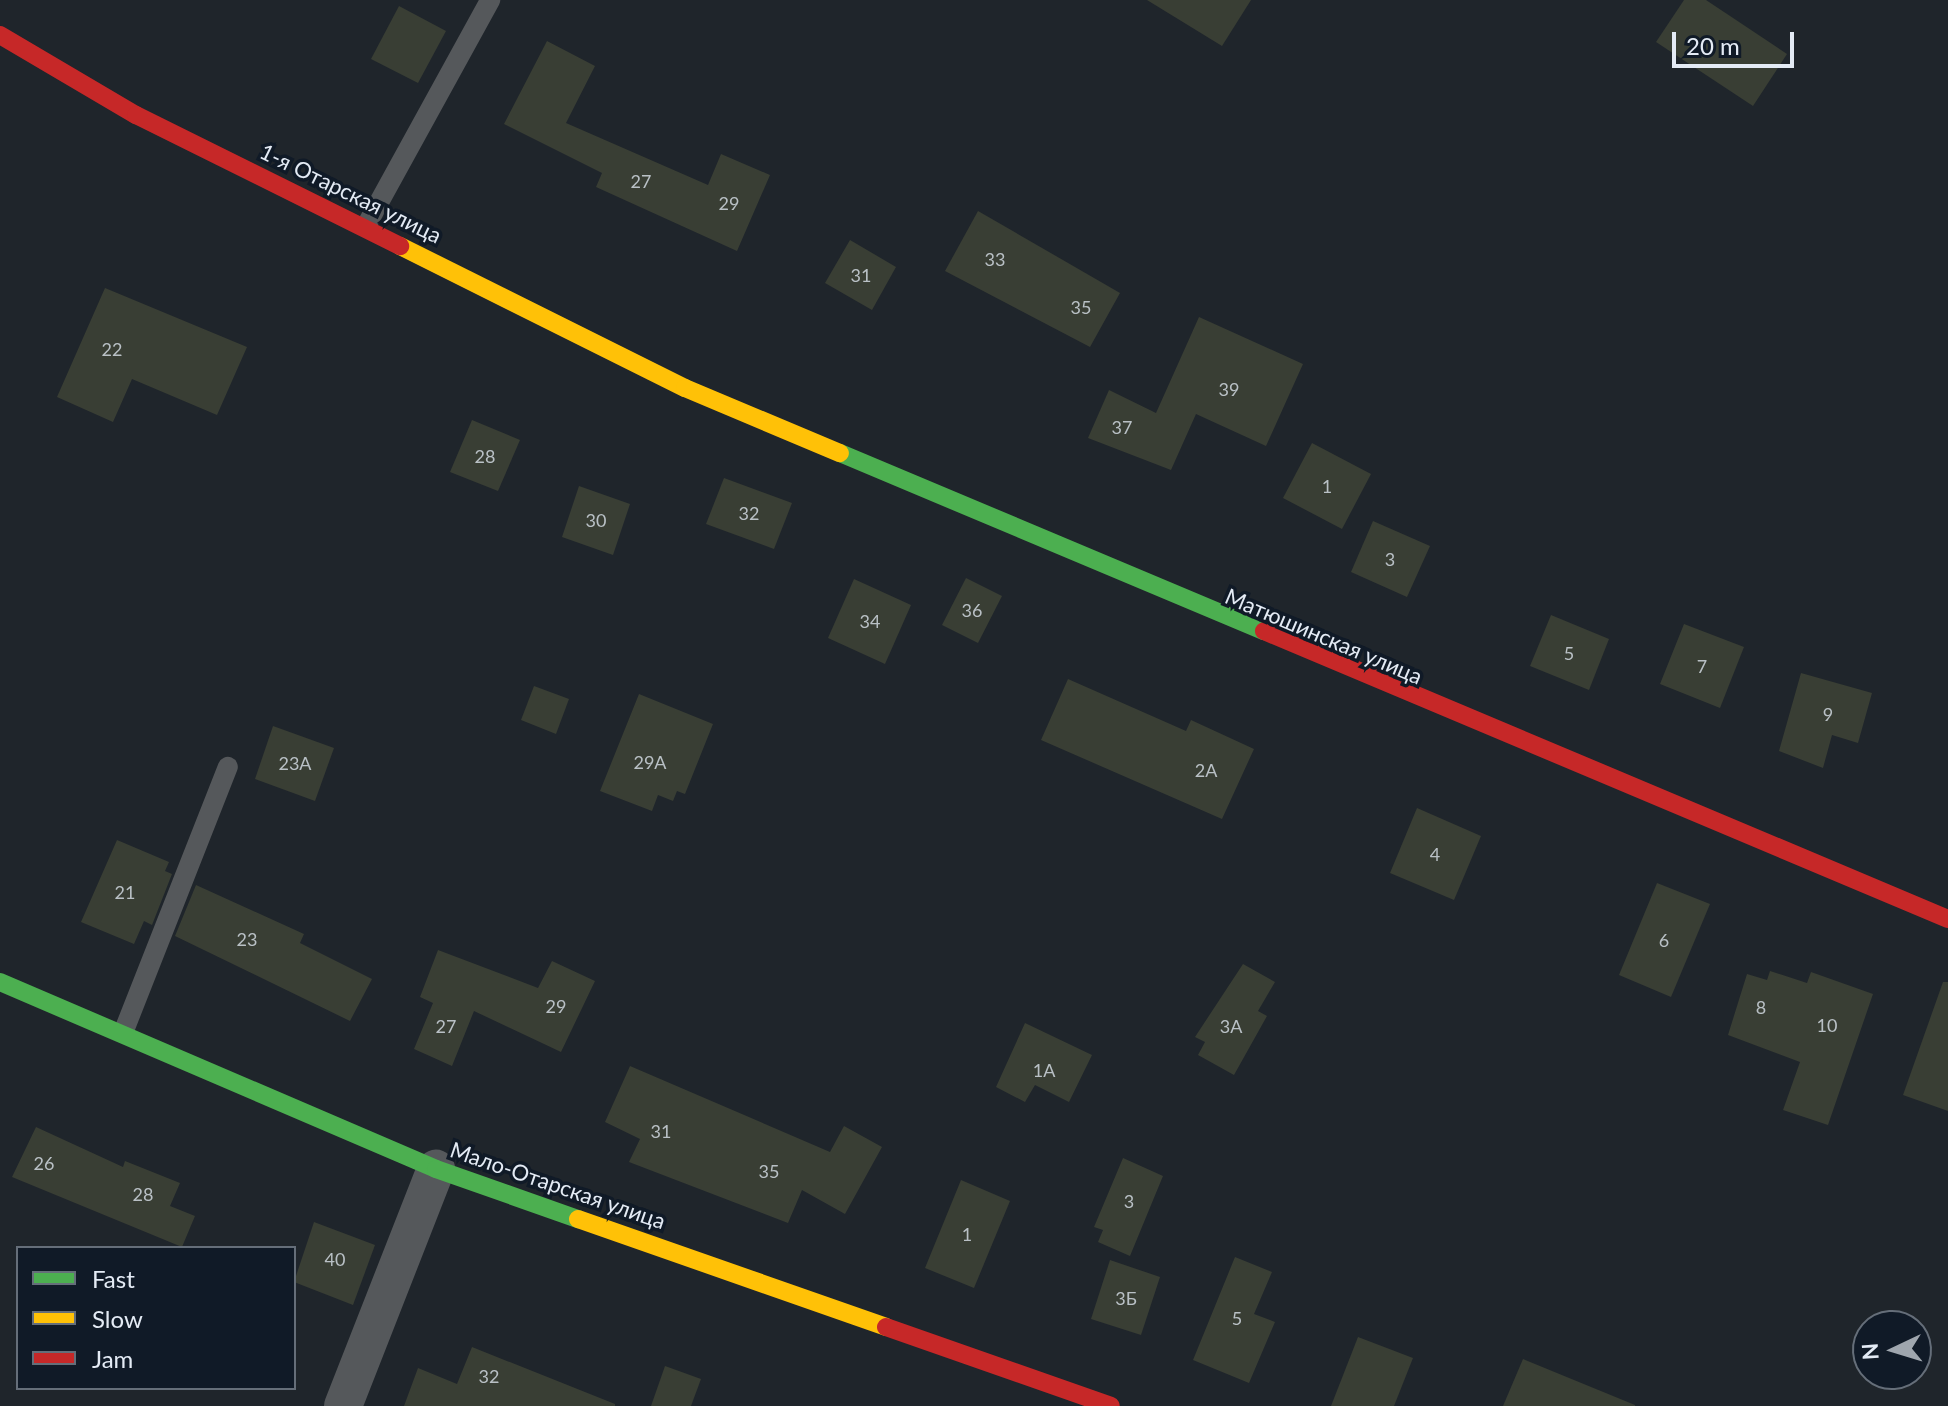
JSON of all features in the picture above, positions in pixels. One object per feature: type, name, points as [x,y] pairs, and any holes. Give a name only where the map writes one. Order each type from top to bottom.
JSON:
[{"type":"street","name":"1-я Отарская улица","points":[[0,35],[136,115],[366,226],[685,388]]},
{"type":"street","name":"Матюшинская улица","points":[[685,388],[1948,919]]},
{"type":"street","name":"Мало-Отарская улица","points":[[0,982],[436,1169],[1111,1406]]},
{"type":"street","points":[[343,1406],[436,1169]]},
{"type":"lane","points":[[366,226],[490,0]]},
{"type":"lane","points":[[123,1033],[228,767]]},
{"type":"building","points":[[1147,0],[1251,0],[1222,46]]},
{"type":"building","points":[[1684,0],[1706,0],[1787,54],[1753,106],[1656,42]]},
{"type":"building","points":[[399,6],[446,31],[418,83],[371,59]]},
{"type":"building","points":[[547,41],[595,66],[566,123],[708,185],[721,154],[770,175],[737,251],[596,187],[602,173],[504,124]]},
{"type":"building","points":[[978,211],[1120,293],[1090,347],[945,271]]},
{"type":"building","points":[[850,240],[896,267],[872,310],[825,283]]},
{"type":"building","points":[[105,288],[247,347],[217,415],[132,379],[113,422],[57,397]]},
{"type":"building","points":[[1199,317],[1303,364],[1266,446],[1196,414],[1171,470],[1088,438],[1109,390],[1156,413]]},
{"type":"building","points":[[472,420],[520,440],[498,491],[450,472]]},
{"type":"building","points":[[1312,443],[1371,474],[1342,529],[1283,498]]},
{"type":"building","points":[[724,478],[792,503],[774,549],[706,524]]},
{"type":"building","points":[[579,486],[630,504],[613,555],[562,537]]},
{"type":"building","points":[[1373,521],[1430,546],[1407,597],[1351,572]]},
{"type":"building","points":[[966,578],[1002,596],[978,643],[942,625]]},
{"type":"building","points":[[854,579],[911,605],[885,664],[828,638]]},
{"type":"building","points":[[1551,615],[1609,639],[1589,690],[1530,666]]},
{"type":"building","points":[[1684,624],[1744,647],[1720,708],[1660,684]]},
{"type":"building","points":[[1801,673],[1872,693],[1858,743],[1832,735],[1823,768],[1779,751]]},
{"type":"building","points":[[1068,679],[1186,731],[1191,720],[1254,749],[1222,819],[1041,740]]},
{"type":"building","points":[[534,686],[569,699],[556,734],[521,720]]},
{"type":"building","points":[[639,694],[713,724],[685,794],[677,791],[673,801],[658,795],[652,811],[600,791]]},
{"type":"building","points":[[273,726],[334,748],[315,801],[255,779]]},
{"type":"building","points":[[1417,808],[1481,836],[1454,900],[1390,873]]},
{"type":"building","points":[[117,840],[169,862],[165,871],[172,874],[152,925],[144,921],[134,944],[81,922]]},
{"type":"building","points":[[1657,883],[1710,904],[1671,997],[1619,975]]},
{"type":"building","points":[[196,885],[304,934],[300,943],[372,979],[350,1021],[175,936]]},
{"type":"building","points":[[438,950],[538,988],[552,961],[595,981],[561,1052],[474,1011],[452,1066],[414,1049],[433,1003],[420,997]]},
{"type":"building","points":[[1243,964],[1275,982],[1258,1011],[1267,1016],[1234,1075],[1198,1055],[1205,1042],[1195,1037]]},
{"type":"building","points":[[1770,971],[1807,983],[1811,972],[1873,994],[1828,1125],[1783,1110],[1800,1062],[1728,1035],[1747,974],[1767,980]]},
{"type":"building","points":[[1943,982],[1948,982],[1948,1111],[1903,1095]]},
{"type":"building","points":[[1025,1023],[1092,1055],[1069,1102],[1035,1085],[1025,1102],[996,1087]]},
{"type":"building","points":[[630,1066],[830,1152],[844,1126],[882,1147],[845,1214],[802,1190],[788,1223],[629,1162],[640,1139],[605,1122]]},
{"type":"building","points":[[36,1127],[123,1167],[125,1161],[180,1183],[170,1206],[195,1216],[182,1246],[180,1246],[12,1177]]},
{"type":"building","points":[[1123,1158],[1163,1176],[1130,1256],[1098,1242],[1103,1230],[1094,1227]]},
{"type":"building","points":[[961,1180],[1010,1201],[974,1288],[925,1268]]},
{"type":"building","points":[[314,1222],[375,1245],[353,1305],[296,1283]]},
{"type":"building","points":[[1235,1257],[1272,1272],[1254,1314],[1275,1322],[1249,1383],[1193,1360]]},
{"type":"building","points":[[1110,1260],[1160,1277],[1141,1335],[1091,1319]]},
{"type":"building","points":[[1358,1337],[1413,1358],[1394,1406],[1331,1406]]},
{"type":"building","points":[[472,1347],[615,1406],[404,1406],[418,1368],[457,1384]]},
{"type":"building","points":[[1523,1359],[1635,1405],[1635,1406],[1503,1406]]},
{"type":"building","points":[[665,1366],[701,1379],[691,1406],[651,1406]]},
{"type":"traffic: fast","points":[[840,453],[1264,631]]},
{"type":"traffic: fast","points":[[0,982],[436,1169],[578,1219]]},
{"type":"traffic: slow","points":[[400,246],[685,388],[840,453]]},
{"type":"traffic: slow","points":[[578,1219],[886,1327]]},
{"type":"traffic: jam","points":[[0,35],[136,115],[400,246]]},
{"type":"traffic: jam","points":[[1264,631],[1948,919]]},
{"type":"traffic: jam","points":[[886,1327],[1111,1406]]}]
